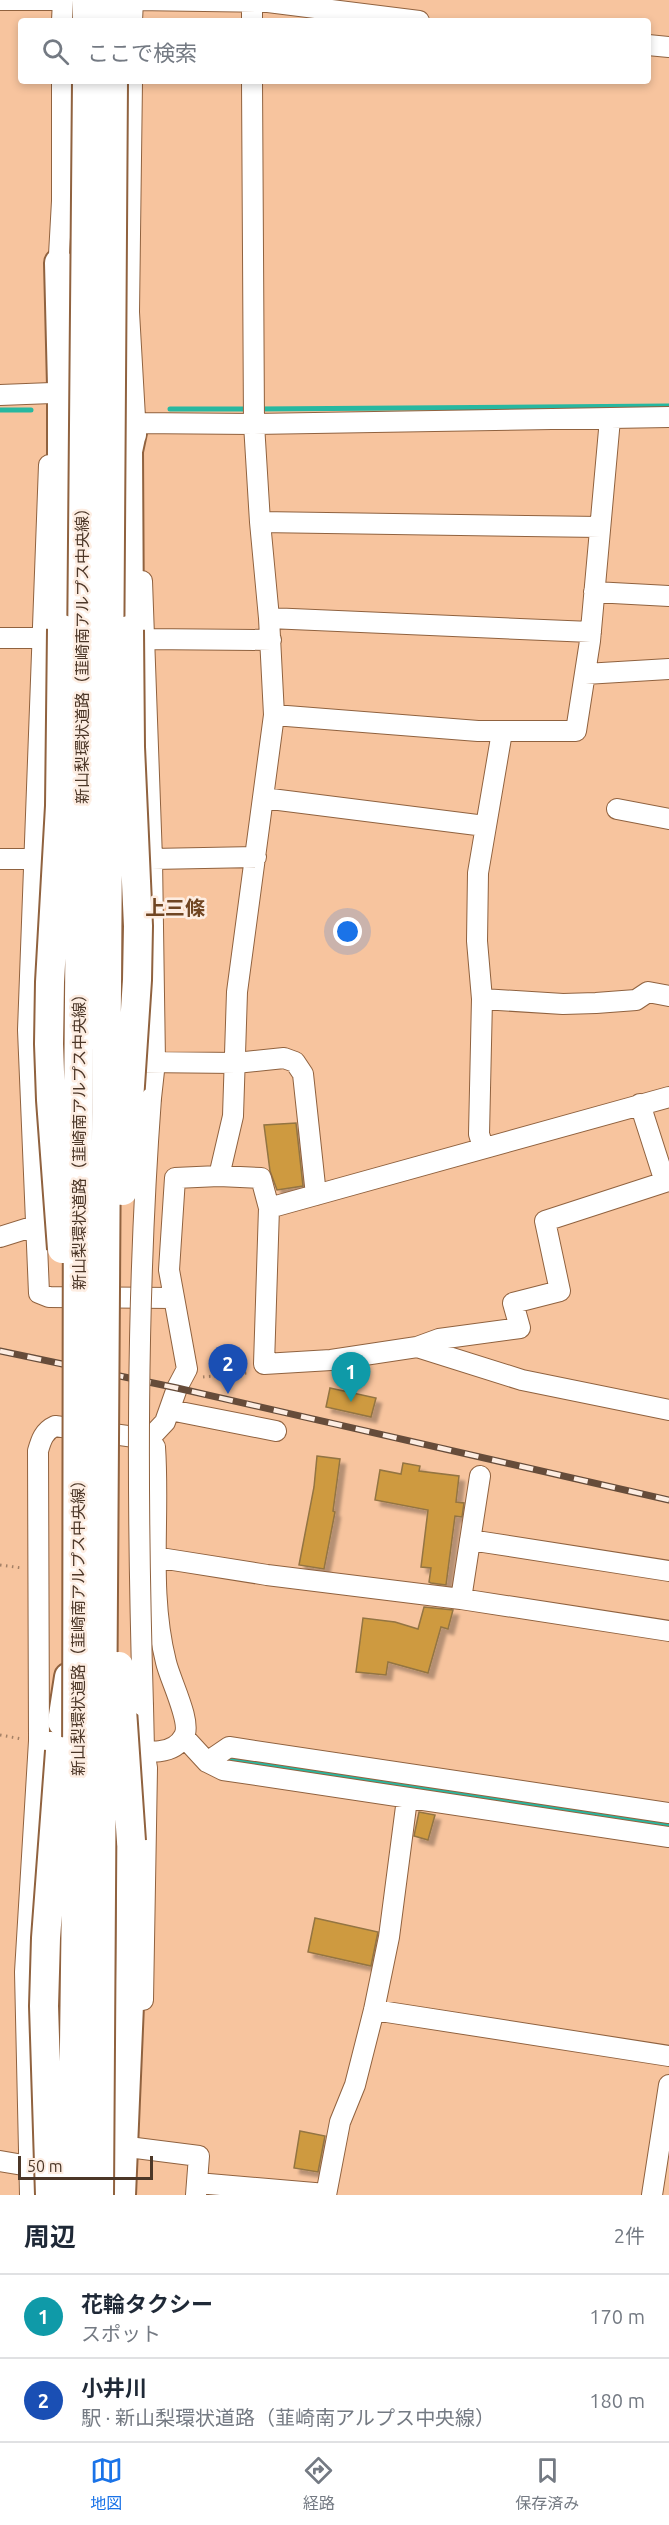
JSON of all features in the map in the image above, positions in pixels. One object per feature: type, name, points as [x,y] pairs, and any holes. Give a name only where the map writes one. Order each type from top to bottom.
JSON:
[{"type":"highway","points":[[87,0],[87,18]]},
{"type":"highway","points":[[113,0],[113,18]]},
{"type":"highway","name":"新山梨環状道路（韮崎南アルプス中央線）","points":[[87,84],[78,1102],[91,1486],[103,1588],[99,2195]]},
{"type":"highway","name":"新山梨環状道路（韮崎南アルプス中央線）","points":[[72,2195],[77,1628],[91,1486],[113,84]]},
{"type":"highway","points":[[59,263],[53,633],[60,806],[50,982],[49,1044],[51,1112],[91,1486]]},
{"type":"highway","points":[[91,1486],[137,980],[137,634],[128,451],[134,423]]},
{"type":"highway","points":[[103,1588],[117,1636],[130,1841],[130,1981],[121,2195]]},
{"type":"highway","points":[[50,2195],[44,2018],[46,1938],[62,1722],[77,1628]]},
{"type":"street","points":[[0,0],[57,0]]},
{"type":"street","points":[[62,18],[63,0]]},
{"type":"street","points":[[132,18],[134,0],[252,1],[394,18]]},
{"type":"street","points":[[252,1],[252,18]]},
{"type":"street","points":[[651,45],[669,47]]},
{"type":"street","points":[[59,263],[62,201],[62,84]]},
{"type":"street","points":[[132,84],[129,312],[134,423],[669,417]]},
{"type":"street","points":[[219,1176],[233,1116],[237,992],[274,715],[271,640],[260,522],[254,421],[252,84]]},
{"type":"street","points":[[0,394],[57,390]]},
{"type":"street","points":[[274,715],[502,732],[576,732],[591,632],[610,419]]},
{"type":"street","points":[[260,522],[600,527]]},
{"type":"street","points":[[594,592],[669,596]]},
{"type":"street","points":[[269,618],[591,632]]},
{"type":"street","points":[[0,638],[53,633],[34,859],[29,1059],[39,1293],[49,1297],[173,1298]]},
{"type":"street","points":[[135,2195],[145,1967],[147,1768],[144,1750],[139,1556],[140,1314],[143,1215],[155,1062],[152,859],[137,634],[271,640]]},
{"type":"street","points":[[585,674],[669,669]]},
{"type":"street","points":[[483,1147],[479,1134],[482,999],[477,940],[477,873],[502,732]]},
{"type":"street","points":[[263,798],[485,826]]},
{"type":"street","points":[[617,809],[669,819]]},
{"type":"street","points":[[152,859],[256,856]]},
{"type":"street","points":[[0,860],[34,859]]},
{"type":"street","points":[[482,999],[563,1004],[636,1000],[648,992],[669,996]]},
{"type":"street","points":[[29,1059],[236,1063],[284,1058],[295,1062],[303,1074],[316,1195]]},
{"type":"street","points":[[269,1208],[669,1097]]},
{"type":"street","points":[[149,1439],[158,1431],[170,1410],[187,1369],[169,1270],[175,1178],[219,1176],[261,1178],[269,1208],[264,1364],[332,1360],[417,1347],[439,1339],[520,1328],[513,1303],[560,1291],[545,1221],[664,1182],[640,1104]]},
{"type":"street","points":[[0,1237],[35,1226]]},
{"type":"street","points":[[417,1347],[522,1380],[669,1410]]},
{"type":"street","points":[[170,1410],[276,1431]]},
{"type":"street","points":[[30,2195],[25,1972],[39,1741],[38,1451],[41,1440],[48,1429],[55,1426],[149,1439],[155,1447],[154,1557],[161,1638],[170,1678],[187,1724],[184,1737],[179,1744],[168,1751],[39,1741]]},
{"type":"street","points":[[460,1599],[480,1476]]},
{"type":"street","points":[[470,1540],[669,1571]]},
{"type":"street","points":[[154,1557],[267,1575],[460,1599],[669,1631]]},
{"type":"street","points":[[184,1737],[207,1762],[223,1770],[669,1837]]},
{"type":"street","points":[[207,1762],[229,1747],[669,1813]]},
{"type":"street","points":[[136,2148],[199,2156],[197,2189],[326,2194],[340,2122],[355,2085],[389,1937],[407,1799]]},
{"type":"street","points":[[374,2010],[669,2056]]},
{"type":"street","points":[[651,2195],[669,2085]]},
{"type":"street","points":[[0,2162],[29,2166]]},
{"type":"path","points":[[184,1375],[194,1378],[256,1372],[264,1364]]},
{"type":"building","points":[[296,1123],[303,1186],[277,1190],[270,1171],[264,1125]]},
{"type":"building","points":[[330,1388],[376,1398],[371,1417],[326,1407]]},
{"type":"building","points":[[317,1456],[340,1459],[333,1511],[335,1512],[324,1569],[299,1565],[314,1487]]},
{"type":"building","points":[[403,1463],[420,1466],[419,1471],[459,1476],[456,1502],[464,1503],[462,1517],[455,1516],[446,1585],[429,1582],[431,1568],[421,1567],[428,1510],[375,1500],[380,1470],[401,1474]]},
{"type":"building","points":[[424,1607],[453,1610],[448,1629],[441,1627],[428,1673],[388,1662],[386,1675],[356,1672],[363,1618],[395,1622],[418,1629]]},
{"type":"building","points":[[419,1812],[435,1815],[428,1840],[414,1836]]},
{"type":"building","points":[[315,1918],[378,1932],[371,1966],[308,1952]]},
{"type":"building","points":[[300,2131],[325,2136],[318,2172],[294,2168]]},
{"type":"waterway","points":[[258,409],[669,406]]},
{"type":"waterway","points":[[170,409],[249,409]]},
{"type":"waterway","points":[[0,410],[31,410]]},
{"type":"waterway","points":[[225,1758],[669,1824]]},
{"type":"railway","points":[[0,1351],[177,1388],[669,1500]]},
{"type":"place","name":"小井川","points":[[228,1394]]},
{"type":"place","name":"花輪タクシー","points":[[351,1402]]},
{"type":"district","name":"上三條","points":[[175,908]]}]
